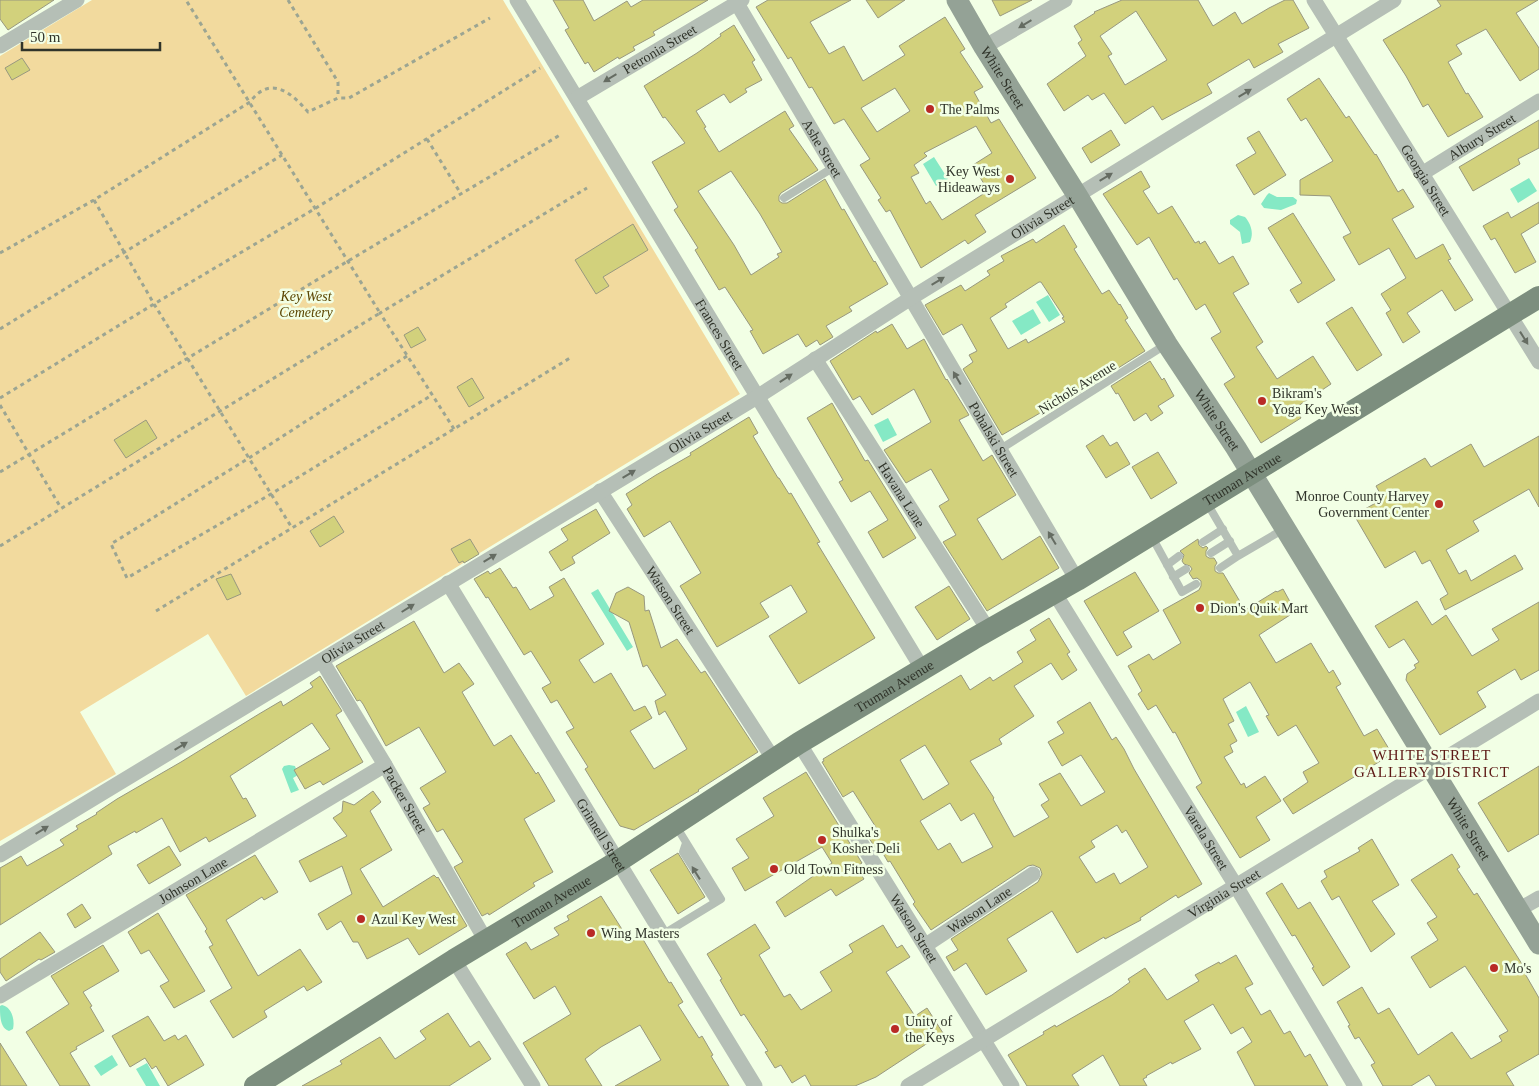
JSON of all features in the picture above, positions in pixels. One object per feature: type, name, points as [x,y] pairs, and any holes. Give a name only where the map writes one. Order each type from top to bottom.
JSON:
[{"type":"main road","name":"Truman Avenue","points":[[268,1083],[454,960],[617,862],[681,834],[774,760],[799,743],[1077,580],[1539,297]]},
{"type":"street","name":"Frances Street","points":[[517,0],[923,670]]},
{"type":"street","name":"White Street","points":[[957,0],[1167,344],[1251,473],[1539,944]]},
{"type":"street","points":[[984,47],[1065,0]]},
{"type":"street","name":"Georgia Street","points":[[1314,0],[1539,362]]},
{"type":"street","name":"Olivia Street","points":[[0,855],[757,397],[911,298],[1394,0]]},
{"type":"street","points":[[0,46],[74,1]]},
{"type":"street","name":"Petronia Street","points":[[577,98],[738,1]]},
{"type":"street","name":"Ashe Street","points":[[738,1],[911,298]]},
{"type":"street","name":"Albury Street","points":[[1423,173],[1539,101]]},
{"type":"street","name":"Pohalski Street","points":[[911,298],[1077,580]]},
{"type":"street","name":"Havana Lane","points":[[815,359],[989,631]]},
{"type":"street","name":"Watson Street","points":[[600,491],[774,760]]},
{"type":"street","name":"Grinnell Street","points":[[448,583],[755,1086]]},
{"type":"street","name":"Varela Street","points":[[1054,592],[1236,886],[1354,1086]]},
{"type":"street","name":"Packer Street","points":[[322,661],[385,765],[486,941]]},
{"type":"street","name":"Virginia Street","points":[[908,1086],[1539,701]]},
{"type":"street","name":"Watson Street","points":[[799,743],[1012,1086]]},
{"type":"street","name":"Johnson Lane","points":[[0,996],[385,765]]},
{"type":"street","name":"Watson Lane","points":[[926,945],[1033,874]]},
{"type":"street","points":[[1518,910],[1539,898]]},
{"type":"street","points":[[454,960],[533,1086]]},
{"type":"lane","points":[[784,198],[834,167]]},
{"type":"lane","name":"Nichols Avenue","points":[[1000,450],[1167,344]]},
{"type":"lane","points":[[1206,501],[1238,556]]},
{"type":"lane","points":[[1220,568],[1284,529]]},
{"type":"lane","points":[[1203,542],[1223,530]]},
{"type":"lane","points":[[1151,535],[1182,592],[1196,584]]},
{"type":"lane","points":[[1211,553],[1230,541]]},
{"type":"lane","points":[[1167,564],[1179,556]]},
{"type":"lane","points":[[1174,577],[1186,569]]},
{"type":"lane","points":[[662,935],[721,898],[681,834]]},
{"type":"path","points":[[186,0],[454,429]]},
{"type":"path","points":[[288,0],[338,82],[338,98]]},
{"type":"path","points":[[0,252],[94,200],[250,102],[257,93],[266,87],[282,90],[296,98],[308,112],[338,98],[349,98],[490,18]]},
{"type":"path","points":[[0,398],[316,208],[554,59]]},
{"type":"path","points":[[0,472],[560,135]]},
{"type":"path","points":[[427,139],[461,194]]},
{"type":"path","points":[[0,329],[282,155]]},
{"type":"path","points":[[0,546],[587,188]]},
{"type":"path","points":[[94,200],[154,304],[292,528]]},
{"type":"path","points":[[407,356],[111,544],[127,578],[271,494],[432,395]]},
{"type":"path","points":[[156,611],[570,358]]},
{"type":"path","points":[[0,405],[62,508]]},
{"type":"green space","name":"Key West Cemetery","points":[[92,0],[503,0],[740,394],[246,696],[208,634],[80,712],[116,774],[0,841],[0,56]]},
{"type":"shaded area","points":[[934,157],[948,179],[936,186],[923,164]]},
{"type":"shaded area","points":[[1529,178],[1537,191],[1518,203],[1510,189]]},
{"type":"shaded area","points":[[1269,193],[1277,197],[1293,197],[1297,200],[1296,204],[1281,210],[1264,208],[1261,204]]},
{"type":"shaded area","points":[[1238,215],[1245,217],[1249,223],[1252,232],[1250,242],[1242,244],[1240,232],[1230,224],[1230,220]]},
{"type":"shaded area","points":[[1048,295],[1060,315],[1049,322],[1036,302]]},
{"type":"shaded area","points":[[1033,309],[1041,323],[1021,335],[1012,321]]},
{"type":"shaded area","points":[[888,418],[897,435],[883,442],[874,425]]},
{"type":"shaded area","points":[[598,589],[633,647],[627,651],[591,593]]},
{"type":"shaded area","points":[[1246,706],[1259,732],[1248,737],[1236,712]]},
{"type":"shaded area","points":[[284,766],[295,766],[298,775],[293,778],[299,790],[291,793],[282,769]]},
{"type":"shaded area","points":[[0,1006],[8,1008],[13,1018],[13,1029],[9,1031],[1,1021]]},
{"type":"shaded area","points":[[112,1055],[118,1065],[101,1076],[94,1066]]},
{"type":"shaded area","points":[[147,1063],[160,1086],[146,1086],[136,1069]]},
{"type":"building","points":[[0,0],[54,0],[8,30],[0,19]]},
{"type":"building","points":[[553,0],[583,0],[594,21],[627,1],[631,7],[643,0],[708,0],[653,32],[655,35],[633,47],[635,50],[619,59],[618,57],[594,72],[588,62],[585,64],[565,30],[569,28]]},
{"type":"building","points":[[768,0],[851,0],[810,22],[829,54],[844,46],[863,81],[905,55],[899,46],[945,17],[965,49],[960,52],[983,87],[974,92],[991,123],[999,119],[1036,178],[975,215],[986,232],[968,244],[965,240],[921,268],[890,210],[886,212],[878,200],[881,198],[860,165],[870,159],[844,119],[834,124],[812,87],[809,88],[791,57],[788,59],[756,7]],"holes":[[[895,88],[910,111],[877,132],[861,108]],[[976,126],[992,153],[973,165],[988,191],[942,220],[930,201],[926,204],[911,177],[919,173],[914,165],[927,156],[924,153]]]},
{"type":"building","points":[[866,0],[905,0],[878,18]]},
{"type":"building","points":[[992,0],[1032,0],[1000,16]]},
{"type":"building","points":[[1122,0],[1198,0],[1213,26],[1235,12],[1242,24],[1285,0],[1293,0],[1309,28],[1278,44],[1283,52],[1254,68],[1249,59],[1207,84],[1212,93],[1162,120],[1153,106],[1125,124],[1104,93],[1092,100],[1088,95],[1064,111],[1047,84],[1086,56],[1078,43],[1082,40],[1074,26],[1094,12]],"holes":[[[1136,11],[1167,60],[1125,85],[1108,56],[1112,54],[1100,36]]]},
{"type":"building","points":[[1437,0],[1538,0],[1516,13],[1539,48],[1539,69],[1520,81],[1486,29],[1456,45],[1462,54],[1448,62],[1466,94],[1468,93],[1483,117],[1448,137],[1428,104],[1423,107],[1383,40],[1441,6]]},
{"type":"building","points":[[734,25],[755,60],[752,62],[762,80],[745,89],[747,92],[730,103],[724,94],[696,111],[719,152],[785,111],[794,126],[789,129],[818,170],[781,193],[779,201],[787,203],[825,179],[888,284],[849,307],[852,311],[826,326],[833,337],[820,345],[817,340],[806,347],[798,334],[763,354],[750,331],[753,330],[725,287],[719,290],[695,250],[698,248],[674,210],[678,207],[652,162],[685,143],[665,117],[663,118],[644,86],[697,53],[721,36],[720,34]],"holes":[[[731,171],[760,214],[782,252],[777,254],[779,257],[751,275],[734,245],[698,191]]]},
{"type":"building","points":[[22,58],[30,70],[12,80],[5,68]]},
{"type":"building","points":[[1319,78],[1346,118],[1349,116],[1376,154],[1398,192],[1403,189],[1414,207],[1392,219],[1416,259],[1443,244],[1451,259],[1448,260],[1473,300],[1455,311],[1442,290],[1407,313],[1420,332],[1403,343],[1386,313],[1391,310],[1381,294],[1406,278],[1389,248],[1359,265],[1343,237],[1351,233],[1330,196],[1300,195],[1300,180],[1333,161],[1306,118],[1301,121],[1287,99]]},
{"type":"building","points":[[1539,120],[1539,148],[1518,159],[1520,164],[1473,191],[1459,167]]},
{"type":"building","points":[[1111,130],[1120,145],[1091,163],[1082,148]]},
{"type":"building","points":[[1259,131],[1286,175],[1254,195],[1236,165],[1256,153],[1247,138]]},
{"type":"building","points":[[1141,171],[1150,187],[1143,191],[1158,214],[1172,206],[1195,243],[1199,241],[1200,244],[1205,241],[1219,264],[1233,256],[1249,284],[1233,293],[1263,342],[1256,347],[1277,379],[1313,356],[1331,384],[1295,408],[1301,418],[1261,443],[1224,384],[1235,377],[1211,338],[1221,332],[1205,304],[1196,310],[1177,278],[1174,280],[1149,237],[1137,245],[1103,194]]},
{"type":"building","points":[[1539,202],[1539,223],[1521,234],[1536,262],[1515,273],[1495,238],[1491,240],[1483,226],[1508,212],[1511,218]]},
{"type":"building","points":[[1293,213],[1335,280],[1298,303],[1290,290],[1302,283],[1268,228]]},
{"type":"building","points":[[633,224],[648,250],[603,277],[609,286],[596,294],[575,260]]},
{"type":"building","points":[[1064,225],[1077,247],[1074,249],[1102,294],[1109,290],[1120,304],[1128,318],[1125,320],[1145,351],[1049,412],[1047,409],[1002,435],[963,369],[973,362],[969,355],[977,351],[962,324],[943,335],[925,305],[961,285],[965,291],[990,275],[987,271],[1004,261],[1001,256],[1033,239],[1036,243]],"holes":[[[1041,282],[1064,317],[1062,318],[1065,322],[1028,343],[1026,339],[1008,349],[990,318],[1007,307],[1005,304]]]},
{"type":"building","points":[[1352,307],[1382,355],[1357,371],[1326,323]]},
{"type":"building","points":[[892,324],[907,349],[924,339],[946,380],[969,415],[959,420],[983,461],[992,455],[1016,495],[977,519],[1002,560],[1040,536],[1059,568],[987,611],[943,542],[956,535],[939,506],[949,500],[931,469],[906,483],[884,450],[931,422],[914,389],[872,415],[860,396],[853,400],[830,361],[876,331],[877,333]]},
{"type":"building","points":[[418,327],[426,340],[411,348],[404,335]]},
{"type":"building","points":[[1150,361],[1162,380],[1164,378],[1174,396],[1158,406],[1163,413],[1151,421],[1146,413],[1134,421],[1118,393],[1116,394],[1111,386]]},
{"type":"building","points":[[472,378],[484,398],[469,407],[457,387]]},
{"type":"building","points":[[832,403],[865,461],[868,460],[916,538],[883,558],[868,532],[888,520],[870,491],[851,502],[839,482],[843,480],[807,418]]},
{"type":"building","points":[[749,417],[758,433],[753,436],[778,478],[789,494],[791,493],[820,542],[817,543],[875,638],[799,684],[769,636],[807,612],[791,585],[760,603],[769,617],[717,647],[680,586],[701,573],[670,521],[644,537],[627,509],[632,505],[626,494]]},
{"type":"building","points":[[146,420],[157,438],[126,458],[114,440]]},
{"type":"building","points":[[1103,435],[1110,446],[1117,442],[1130,464],[1106,478],[1086,446]]},
{"type":"building","name":"Monroe County Harvey Government Center","points":[[1539,436],[1539,507],[1529,489],[1473,521],[1479,531],[1446,550],[1459,574],[1466,570],[1471,581],[1515,555],[1523,569],[1445,610],[1440,599],[1448,594],[1430,560],[1422,564],[1415,551],[1385,568],[1354,515],[1383,499],[1376,486],[1425,458],[1431,467],[1471,444],[1484,467]]},
{"type":"building","points":[[1158,452],[1177,483],[1151,499],[1132,467]]},
{"type":"building","points":[[596,509],[610,533],[572,557],[575,563],[561,571],[549,552],[568,540],[561,529]]},
{"type":"building","points":[[334,516],[344,532],[320,547],[310,531]]},
{"type":"building","points":[[470,539],[479,554],[464,563],[463,561],[459,563],[451,549]]},
{"type":"building","points":[[1198,539],[1199,545],[1203,548],[1206,546],[1208,548],[1206,556],[1214,558],[1217,563],[1215,571],[1223,573],[1245,610],[1276,591],[1283,589],[1294,609],[1290,615],[1259,635],[1276,663],[1311,643],[1329,673],[1333,670],[1341,684],[1336,687],[1364,736],[1377,729],[1392,754],[1293,814],[1283,799],[1308,782],[1303,772],[1319,763],[1296,725],[1278,736],[1266,716],[1269,715],[1250,682],[1223,699],[1234,721],[1228,724],[1237,741],[1230,745],[1233,752],[1224,757],[1241,785],[1244,783],[1246,788],[1265,776],[1281,801],[1256,817],[1270,840],[1240,858],[1196,787],[1202,783],[1175,732],[1173,733],[1156,705],[1148,710],[1138,694],[1142,691],[1128,666],[1149,654],[1153,660],[1181,643],[1163,610],[1199,590],[1201,586],[1201,581],[1197,578],[1193,579],[1189,573],[1192,569],[1182,561],[1184,555],[1180,551]]},
{"type":"building","points":[[500,568],[513,588],[516,587],[530,610],[554,596],[549,587],[564,578],[604,644],[579,660],[594,683],[611,673],[634,711],[645,706],[652,718],[630,731],[654,769],[687,749],[665,711],[659,715],[655,701],[666,695],[647,665],[643,667],[629,622],[609,611],[616,593],[628,587],[644,596],[645,611],[649,610],[661,648],[677,639],[701,673],[705,671],[758,752],[699,791],[634,830],[620,826],[585,769],[588,767],[566,732],[574,728],[557,700],[551,703],[542,688],[551,683],[531,651],[524,655],[488,597],[486,598],[474,579],[488,571],[490,574]]},
{"type":"building","points":[[1135,572],[1159,611],[1123,632],[1132,647],[1117,656],[1084,601]]},
{"type":"building","points":[[231,574],[241,594],[227,600],[216,579]]},
{"type":"building","points":[[949,586],[970,619],[937,640],[915,607]]},
{"type":"building","points":[[1417,601],[1432,625],[1446,615],[1472,656],[1499,640],[1492,629],[1539,602],[1539,670],[1521,680],[1515,669],[1477,692],[1486,707],[1440,735],[1406,680],[1407,674],[1416,668],[1414,665],[1419,662],[1404,639],[1389,648],[1375,626]]},
{"type":"building","points":[[1049,618],[1070,652],[1067,654],[1077,670],[1062,680],[1051,663],[1014,686],[1034,716],[999,739],[1002,744],[970,761],[994,798],[1014,837],[1049,817],[1041,805],[1049,800],[1039,784],[1060,773],[1081,806],[1105,792],[1081,755],[1062,766],[1048,742],[1064,733],[1057,722],[1090,702],[1112,740],[1116,737],[1124,749],[1202,884],[1178,898],[1176,895],[1140,918],[1141,920],[1105,939],[1104,937],[1077,953],[1052,911],[1007,939],[1027,971],[986,995],[966,963],[954,971],[946,957],[958,950],[951,939],[1038,882],[1042,874],[1040,868],[1033,865],[1028,866],[931,930],[913,904],[915,902],[890,861],[888,862],[881,850],[878,852],[867,835],[877,829],[853,791],[843,797],[822,762],[824,761],[823,759],[961,675],[970,690],[990,677],[993,681],[1023,662],[1017,652],[1036,640],[1030,630]],"holes":[[[925,745],[949,784],[923,800],[900,760]],[[950,803],[961,821],[974,813],[993,847],[962,863],[950,843],[938,850],[920,821]],[[1117,825],[1122,833],[1126,830],[1148,867],[1120,884],[1114,873],[1096,883],[1079,857],[1095,847],[1091,841]]]},
{"type":"building","points":[[414,621],[444,673],[459,663],[474,684],[462,692],[494,746],[511,735],[536,774],[538,772],[555,801],[524,819],[553,872],[533,883],[535,886],[489,915],[488,913],[482,916],[454,867],[463,862],[443,829],[437,832],[423,808],[430,804],[420,788],[446,772],[419,727],[386,746],[363,704],[360,700],[357,701],[336,666]]},
{"type":"building","points":[[320,676],[342,711],[336,715],[363,762],[323,785],[320,781],[305,789],[294,770],[330,749],[312,723],[230,776],[243,799],[246,798],[256,816],[209,842],[206,837],[180,852],[162,818],[108,846],[112,854],[0,925],[0,868],[21,856],[27,866],[64,845],[60,840],[78,829],[76,826],[97,814],[117,799],[281,701],[283,706],[313,687],[310,683]]},
{"type":"building","points":[[1539,766],[1539,834],[1508,852],[1478,803]]},
{"type":"building","points":[[806,772],[862,863],[856,867],[864,879],[836,896],[831,889],[785,917],[776,902],[832,863],[822,847],[745,891],[732,868],[749,858],[736,839],[774,816],[763,798]]},
{"type":"building","points":[[373,791],[381,802],[370,811],[392,850],[360,869],[383,907],[434,875],[438,877],[467,926],[419,955],[408,938],[367,959],[358,942],[353,942],[341,921],[327,930],[318,914],[352,894],[342,866],[310,882],[299,861],[347,836],[333,818],[342,812],[343,801],[354,805]]},
{"type":"building","points":[[1372,839],[1399,885],[1372,901],[1395,934],[1371,952],[1339,896],[1332,900],[1321,881],[1327,877],[1324,871],[1360,851],[1358,848]]},
{"type":"building","points":[[169,846],[181,865],[149,884],[137,865]]},
{"type":"building","points":[[678,853],[705,897],[678,914],[650,870]]},
{"type":"building","points":[[1452,854],[1460,867],[1457,869],[1474,895],[1477,893],[1522,964],[1520,965],[1539,998],[1539,1054],[1506,1073],[1514,1086],[1436,1086],[1429,1075],[1411,1086],[1383,1086],[1371,1065],[1375,1063],[1359,1037],[1355,1039],[1348,1026],[1350,1025],[1337,1002],[1362,987],[1378,1014],[1389,1008],[1418,1055],[1452,1032],[1471,1059],[1502,1041],[1499,1036],[1508,1031],[1465,966],[1430,988],[1411,957],[1438,940],[1427,923],[1437,917],[1411,880]]},
{"type":"building","points":[[255,855],[278,892],[264,900],[262,897],[226,920],[258,976],[300,949],[322,982],[307,991],[304,986],[264,1011],[267,1017],[233,1038],[210,1001],[232,988],[209,947],[213,945],[205,931],[207,929],[186,895]]},
{"type":"building","points":[[1282,883],[1298,909],[1310,902],[1350,967],[1323,986],[1295,935],[1292,936],[1266,893]]},
{"type":"building","points":[[601,896],[630,942],[641,936],[669,983],[671,982],[683,1002],[678,1005],[699,1038],[702,1036],[713,1055],[711,1056],[729,1086],[615,1086],[661,1060],[640,1025],[601,1047],[585,1059],[602,1086],[549,1086],[523,1043],[571,1014],[555,986],[534,999],[506,954],[526,942],[531,950],[559,935],[554,928],[569,920],[567,916]]},
{"type":"building","points":[[82,904],[91,918],[75,928],[67,914]]},
{"type":"building","points":[[158,913],[205,991],[174,1008],[160,986],[169,981],[149,950],[141,954],[128,932]]},
{"type":"building","points":[[755,924],[770,948],[759,955],[784,997],[790,994],[801,1010],[832,991],[820,972],[853,952],[849,945],[883,925],[897,948],[902,945],[910,957],[886,972],[915,1016],[927,1008],[943,1033],[876,1077],[855,1086],[811,1086],[805,1075],[792,1083],[781,1065],[775,1068],[765,1052],[768,1051],[744,1014],[741,1016],[707,954]]},
{"type":"building","points":[[40,932],[55,952],[41,960],[39,959],[6,981],[0,972],[0,959]]},
{"type":"building","points":[[103,945],[119,971],[83,992],[104,1031],[76,1047],[77,1049],[70,1053],[90,1086],[60,1086],[26,1032],[69,1004],[51,976]]},
{"type":"building","points":[[1236,955],[1253,984],[1245,988],[1261,1015],[1270,1010],[1284,1034],[1290,1031],[1305,1057],[1310,1054],[1328,1086],[1255,1086],[1237,1052],[1252,1042],[1243,1027],[1231,1034],[1213,1004],[1184,1021],[1201,1049],[1172,1064],[1171,1062],[1146,1076],[1143,1079],[1147,1086],[1120,1086],[1103,1055],[1072,1075],[1079,1086],[1027,1086],[1008,1055],[1044,1034],[1043,1032],[1055,1025],[1056,1027],[1112,995],[1130,982],[1128,979],[1145,968],[1167,1000],[1199,981],[1195,975]]},
{"type":"building","points":[[448,1013],[470,1047],[479,1041],[491,1059],[449,1086],[302,1086],[342,1064],[340,1061],[380,1037],[395,1059],[426,1039],[420,1031]]},
{"type":"building","points":[[148,1016],[164,1041],[175,1035],[178,1040],[186,1035],[204,1065],[168,1086],[156,1066],[152,1069],[145,1058],[130,1067],[112,1036]]},
{"type":"building","points":[[0,1043],[27,1086],[0,1086]]},
{"type":"place","name":"The Palms","points":[[930,109]]},
{"type":"place","name":"Key West Hideaways","points":[[1010,179]]},
{"type":"place","name":"Bikram's Yoga Key West","points":[[1262,401]]},
{"type":"place","name":"Monroe County Harvey Government Center","points":[[1439,504]]},
{"type":"place","name":"Dion's Quik Mart","points":[[1200,608]]},
{"type":"place","name":"Shulka's Kosher Deli","points":[[822,840]]},
{"type":"place","name":"Old Town Fitness","points":[[774,869]]},
{"type":"place","name":"Azul Key West","points":[[361,919]]},
{"type":"place","name":"Wing Masters","points":[[591,933]]},
{"type":"place","name":"Mo's","points":[[1494,968]]},
{"type":"place","name":"Unity of the Keys","points":[[895,1029]]},
{"type":"district","name":"WHITE STREET GALLERY DISTRICT","points":[[1432,764]]}]
